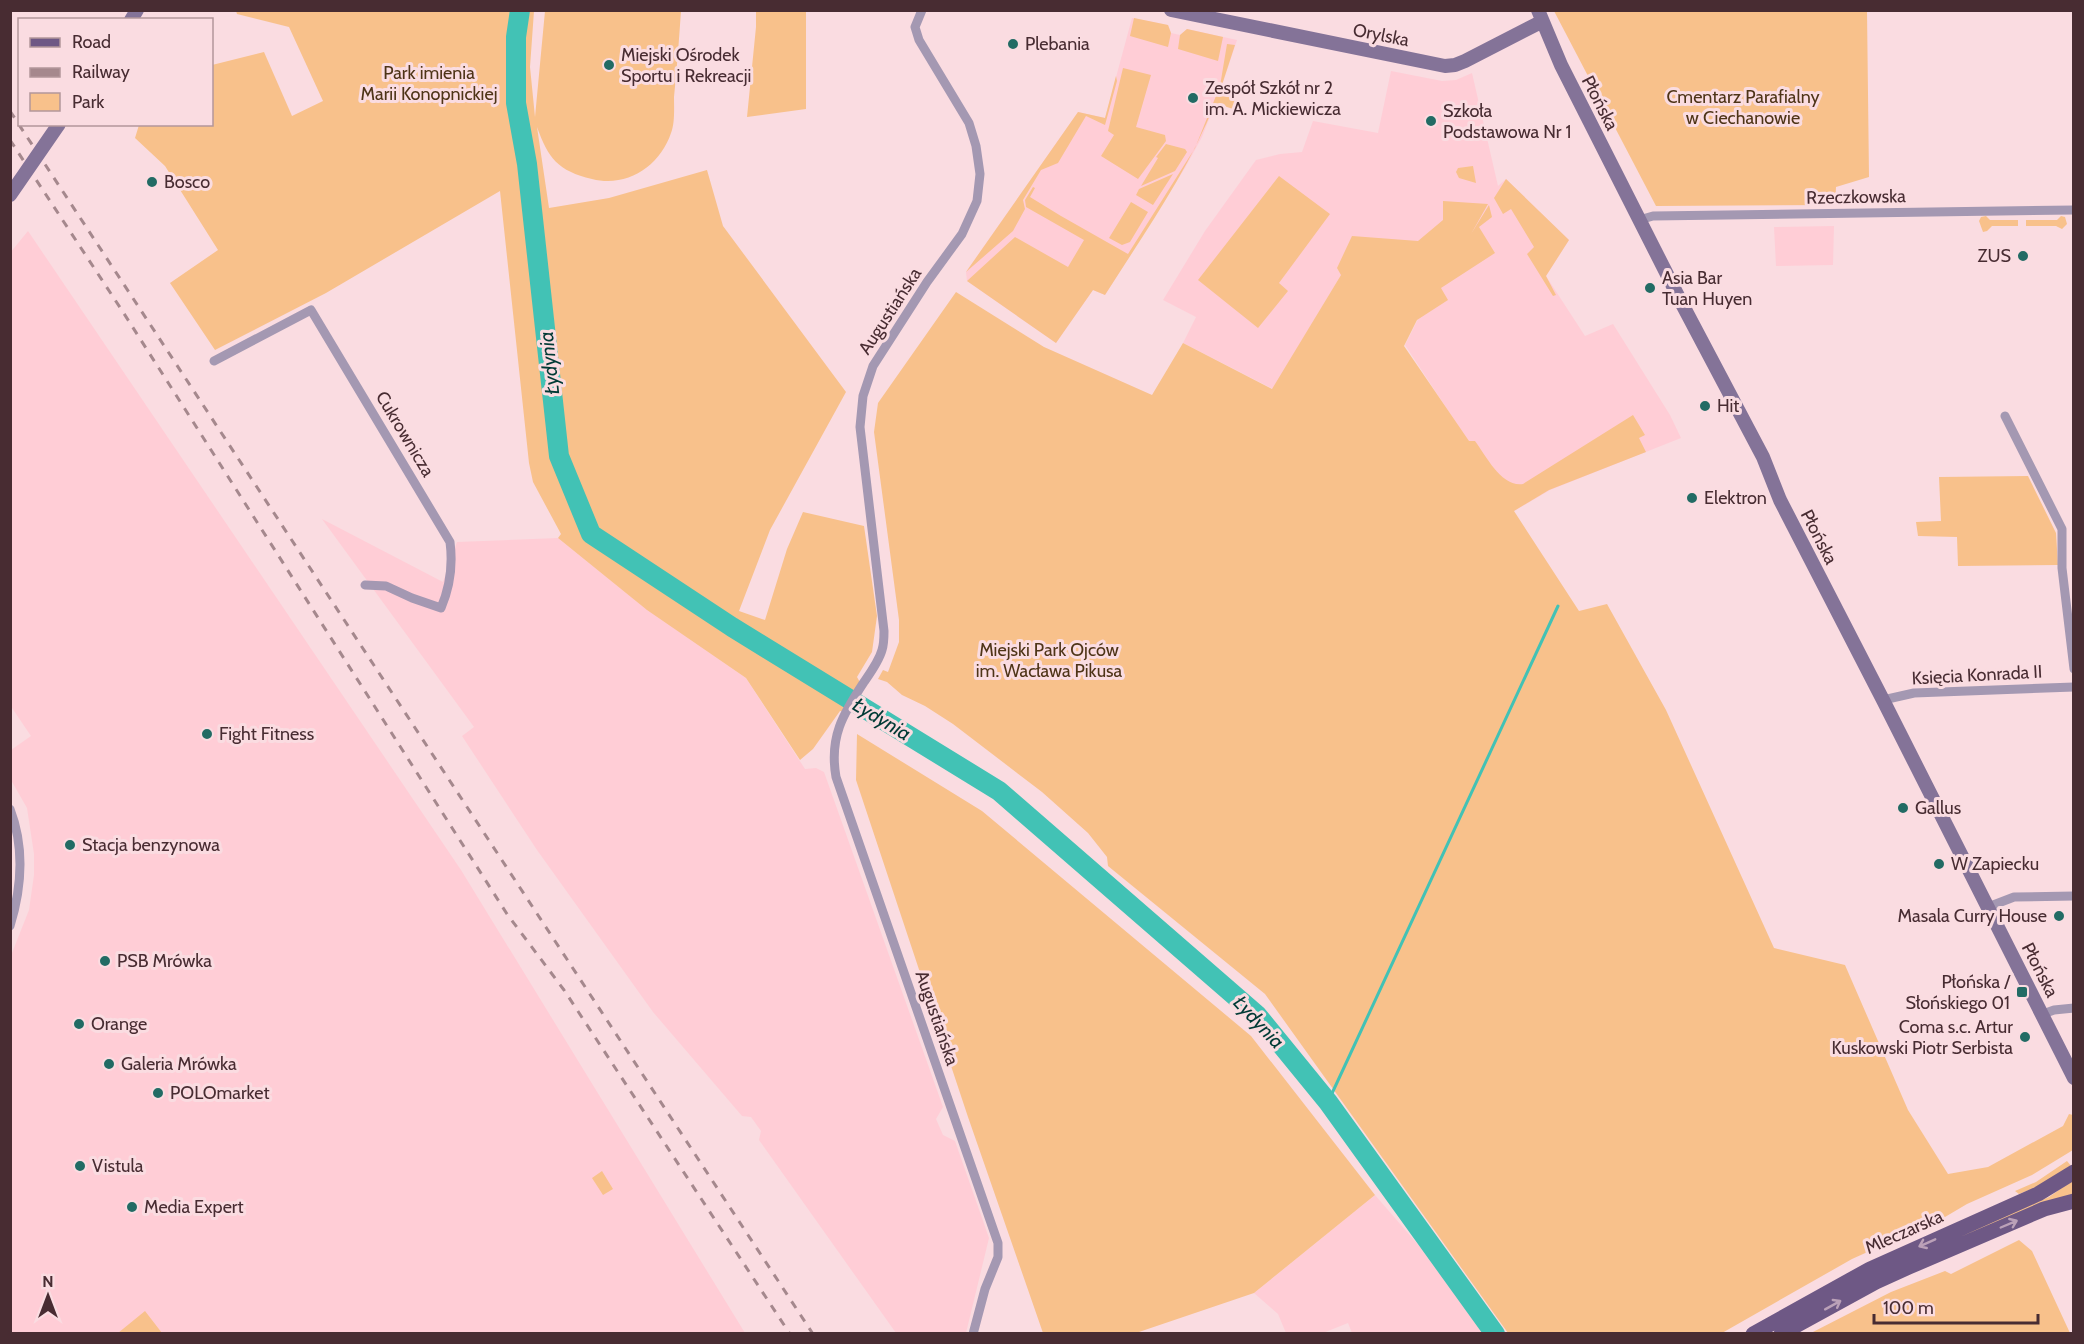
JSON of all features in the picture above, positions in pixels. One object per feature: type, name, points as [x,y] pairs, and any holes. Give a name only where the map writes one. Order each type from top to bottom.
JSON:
[{"type":"main road","name":"Mleczarska","points":[[1753,1334],[1870,1269],[2038,1194],[2073,1172]]},
{"type":"main road","name":"Mleczarska","points":[[1781,1334],[1892,1275],[2044,1209],[2073,1201]]},
{"type":"street","name":"Augustiańska","points":[[922,10],[915,27],[919,40],[969,123],[974,138],[980,174],[977,201],[962,234],[926,284],[873,366],[863,396],[860,427],[884,631],[882,650],[845,712],[833,746],[836,777],[999,1243],[998,1257],[984,1289],[973,1334]]},
{"type":"street","name":"Orylska","points":[[1171,10],[1445,66],[1465,61],[1539,16]]},
{"type":"street","name":"Płońska","points":[[1539,16],[1639,220],[1763,457],[1779,500],[2043,1014],[2073,1078]]},
{"type":"street","points":[[10,195],[58,126]]},
{"type":"street","name":"Rzeczkowska","points":[[1639,220],[1653,216],[2073,210]]},
{"type":"street","name":"Cukrownicza","points":[[214,361],[311,310],[450,542],[452,557],[448,592],[441,608],[411,598],[386,585],[365,585]]},
{"type":"street","points":[[2005,416],[2062,529],[2062,568],[2073,669]]},
{"type":"street","name":"Księcia Konrada II","points":[[1883,700],[1914,693],[2073,687]]},
{"type":"street","points":[[10,809],[15,822],[21,865],[18,901],[10,926]]},
{"type":"street","points":[[1988,907],[2014,897],[2073,896]]},
{"type":"street","points":[[2043,1014],[2073,1008]]},
{"type":"shaded area","points":[[1132,18],[1168,25],[1171,33],[1180,35],[1187,29],[1237,40],[1202,137],[1185,168],[1105,295],[1093,290],[1056,343],[967,281],[966,272],[1078,112],[1105,118]]},
{"type":"shaded area","points":[[1391,71],[1442,81],[1456,80],[1472,73],[1498,186],[1506,179],[1569,240],[1546,276],[1585,336],[1613,324],[1670,415],[1681,438],[1550,490],[1514,511],[1405,345],[1420,315],[1341,275],[1273,389],[1183,343],[1196,317],[1163,300],[1205,231],[1256,160],[1302,152],[1313,121],[1378,133]]},
{"type":"shaded area","points":[[1834,226],[1833,265],[1776,266],[1774,227]]},
{"type":"shaded area","points":[[28,231],[461,870],[745,1333],[11,1333],[10,958],[29,910],[34,875],[34,854],[27,808],[11,780],[11,750],[31,736],[10,705],[10,253]]},
{"type":"shaded area","points":[[322,519],[443,582],[457,542],[558,538],[645,608],[746,678],[805,769],[816,768],[824,772],[943,1107],[936,1119],[943,1135],[955,1141],[989,1238],[966,1333],[896,1333],[759,1140],[761,1131],[751,1117],[742,1116],[653,1012],[537,850],[462,736],[474,727]]},
{"type":"shaded area","points":[[1375,1195],[1420,1247],[1483,1333],[1352,1333],[1348,1323],[1323,1333],[1286,1333],[1278,1314],[1254,1293]]},
{"type":"green space","name":"Park imienia Marii Konopnickiej","points":[[236,11],[534,11],[530,67],[535,117],[545,11],[681,11],[673,125],[666,145],[659,155],[640,172],[618,180],[605,181],[580,176],[556,162],[545,147],[537,127],[549,208],[609,198],[707,170],[723,226],[846,392],[770,530],[739,611],[765,620],[787,549],[803,512],[864,526],[877,616],[872,652],[857,677],[862,686],[845,712],[840,711],[813,749],[800,760],[746,678],[647,610],[558,538],[561,534],[533,482],[529,463],[500,191],[326,293],[215,350],[170,283],[218,250],[165,166],[135,138],[139,126],[213,126],[213,65],[264,52],[292,116],[323,101],[289,27],[237,14]]},
{"type":"green space","points":[[756,11],[806,11],[806,109],[747,117]]},
{"type":"green space","name":"Cmentarz Parafialny w Ciechanowie","points":[[1554,11],[1867,11],[1869,177],[1836,187],[1835,205],[1656,206]]},
{"type":"green space","points":[[1134,18],[1168,25],[1171,33],[1168,47],[1130,36]]},
{"type":"green space","points":[[1187,29],[1223,37],[1218,61],[1178,49],[1180,35]]},
{"type":"green space","points":[[1227,44],[1235,45],[1219,94],[1238,100],[1233,109],[1215,103],[1197,144],[1220,86]]},
{"type":"green space","points":[[1123,68],[1151,75],[1136,127],[1165,135],[1166,141],[1138,179],[1101,156],[1114,135],[1108,131]]},
{"type":"green space","points":[[1116,76],[1117,81],[1105,125],[1086,116],[1058,163],[1041,170],[1023,200],[1025,209],[1013,231],[966,272],[1078,112],[1105,118]]},
{"type":"green space","points":[[1166,144],[1185,149],[1187,152],[1175,171],[1141,186],[1158,158],[1156,157]]},
{"type":"green space","points":[[1193,151],[1165,201],[1105,295],[1093,290],[1056,343],[967,281],[1015,237],[1068,267],[1084,240],[1026,207],[1025,200],[1033,187],[1035,188],[1030,197],[1128,254]]},
{"type":"green space","points":[[1473,166],[1476,183],[1459,178],[1456,172],[1458,168]]},
{"type":"green space","points":[[1173,174],[1153,205],[1136,195],[1139,189]]},
{"type":"green space","points":[[1279,176],[1330,214],[1279,283],[1288,291],[1258,328],[1198,280]]},
{"type":"green space","points":[[1506,179],[1569,240],[1546,276],[1556,295],[1553,296],[1527,254],[1534,247],[1511,209],[1503,214],[1494,198]]},
{"type":"green space","name":"Miejski Park Ojców im. Wacława Pikusa","points":[[1443,201],[1488,204],[1471,234],[1489,205],[1492,217],[1479,227],[1495,253],[1441,288],[1448,300],[1417,320],[1404,346],[1469,441],[1475,441],[1495,470],[1515,484],[1523,484],[1633,415],[1645,435],[1639,438],[1646,452],[1549,490],[1514,511],[1579,611],[1607,604],[1666,710],[1774,948],[1845,965],[1908,1110],[1948,1174],[1988,1167],[2063,1126],[2069,1114],[2073,1115],[2073,1150],[2032,1175],[1852,1259],[1722,1333],[1508,1333],[1265,994],[1108,866],[1107,857],[1088,833],[1042,792],[953,724],[925,706],[902,695],[887,682],[878,679],[883,670],[888,672],[899,642],[899,620],[874,432],[878,403],[956,292],[1044,347],[1152,395],[1183,343],[1272,389],[1341,275],[1337,268],[1352,236],[1418,241],[1443,220]]},
{"type":"green space","points":[[1131,202],[1148,212],[1130,242],[1122,245],[1109,238]]},
{"type":"green space","points":[[1986,216],[1990,220],[2018,220],[2018,226],[1992,226],[1983,232],[1979,221],[1981,217]]},
{"type":"green space","points":[[2061,216],[2065,217],[2067,224],[2062,229],[2056,226],[2026,226],[2026,220],[2057,220]]},
{"type":"green space","points":[[2028,476],[2056,533],[2058,565],[1958,566],[1957,537],[1918,536],[1916,522],[1941,521],[1939,477]]},
{"type":"green space","points":[[857,734],[982,811],[1251,1036],[1375,1195],[1254,1293],[1136,1333],[1043,1333],[968,1117],[856,780]]},
{"type":"green space","points":[[2067,1161],[2072,1167],[2049,1182],[2019,1194],[2015,1191],[2036,1182]]},
{"type":"green space","points":[[602,1171],[613,1189],[603,1195],[592,1178]]},
{"type":"green space","points":[[2073,1180],[2073,1195],[1905,1258],[2049,1197]]},
{"type":"green space","points":[[2019,1240],[2032,1251],[2070,1333],[1811,1333],[1891,1292],[1945,1271],[1951,1274]]},
{"type":"green space","points":[[145,1311],[162,1333],[118,1333]]},
{"type":"waterway","name":"Łydynia","points":[[520,10],[516,37],[516,103],[527,164],[559,456],[591,534],[732,627],[999,791],[1257,1015],[1328,1102],[1495,1334]]},
{"type":"waterway","points":[[1328,1102],[1558,606]]},
{"type":"railway","points":[[10,111],[18,123]]},
{"type":"railway","points":[[20,126],[813,1334]]},
{"type":"railway","points":[[10,140],[123,312],[507,914],[564,990],[790,1334]]},
{"type":"place","name":"Plebania","points":[[1013,44]]},
{"type":"place","name":"Miejski Ośrodek Sportu i Rekreacji","points":[[609,65]]},
{"type":"place","name":"Zespół Szkół nr 2 im. A. Mickiewicza","points":[[1193,98]]},
{"type":"place","name":"Szkoła Podstawowa Nr 1","points":[[1431,121]]},
{"type":"place","name":"Bosco","points":[[152,182]]},
{"type":"place","name":"ZUS","points":[[2023,256]]},
{"type":"place","name":"Asia Bar Tuan Huyen","points":[[1650,288]]},
{"type":"place","name":"Hit","points":[[1705,406]]},
{"type":"place","name":"Elektron","points":[[1692,498]]},
{"type":"place","name":"Fight Fitness","points":[[207,734]]},
{"type":"place","name":"Gallus","points":[[1903,808]]},
{"type":"place","name":"Stacja benzynowa","points":[[70,845]]},
{"type":"place","name":"W Zapiecku","points":[[1939,864]]},
{"type":"place","name":"Masala Curry House","points":[[2059,916]]},
{"type":"place","name":"PSB Mrówka","points":[[105,961]]},
{"type":"place","name":"Płońska / Słońskiego 01","points":[[2022,992]]},
{"type":"place","name":"Orange","points":[[79,1024]]},
{"type":"place","name":"Coma s.c. Artur Kuskowski Piotr Serbista","points":[[2025,1037]]},
{"type":"place","name":"Galeria Mrówka","points":[[109,1064]]},
{"type":"place","name":"POLOmarket","points":[[158,1093]]},
{"type":"place","name":"Vistula","points":[[80,1166]]},
{"type":"place","name":"Media Expert","points":[[132,1207]]}]
